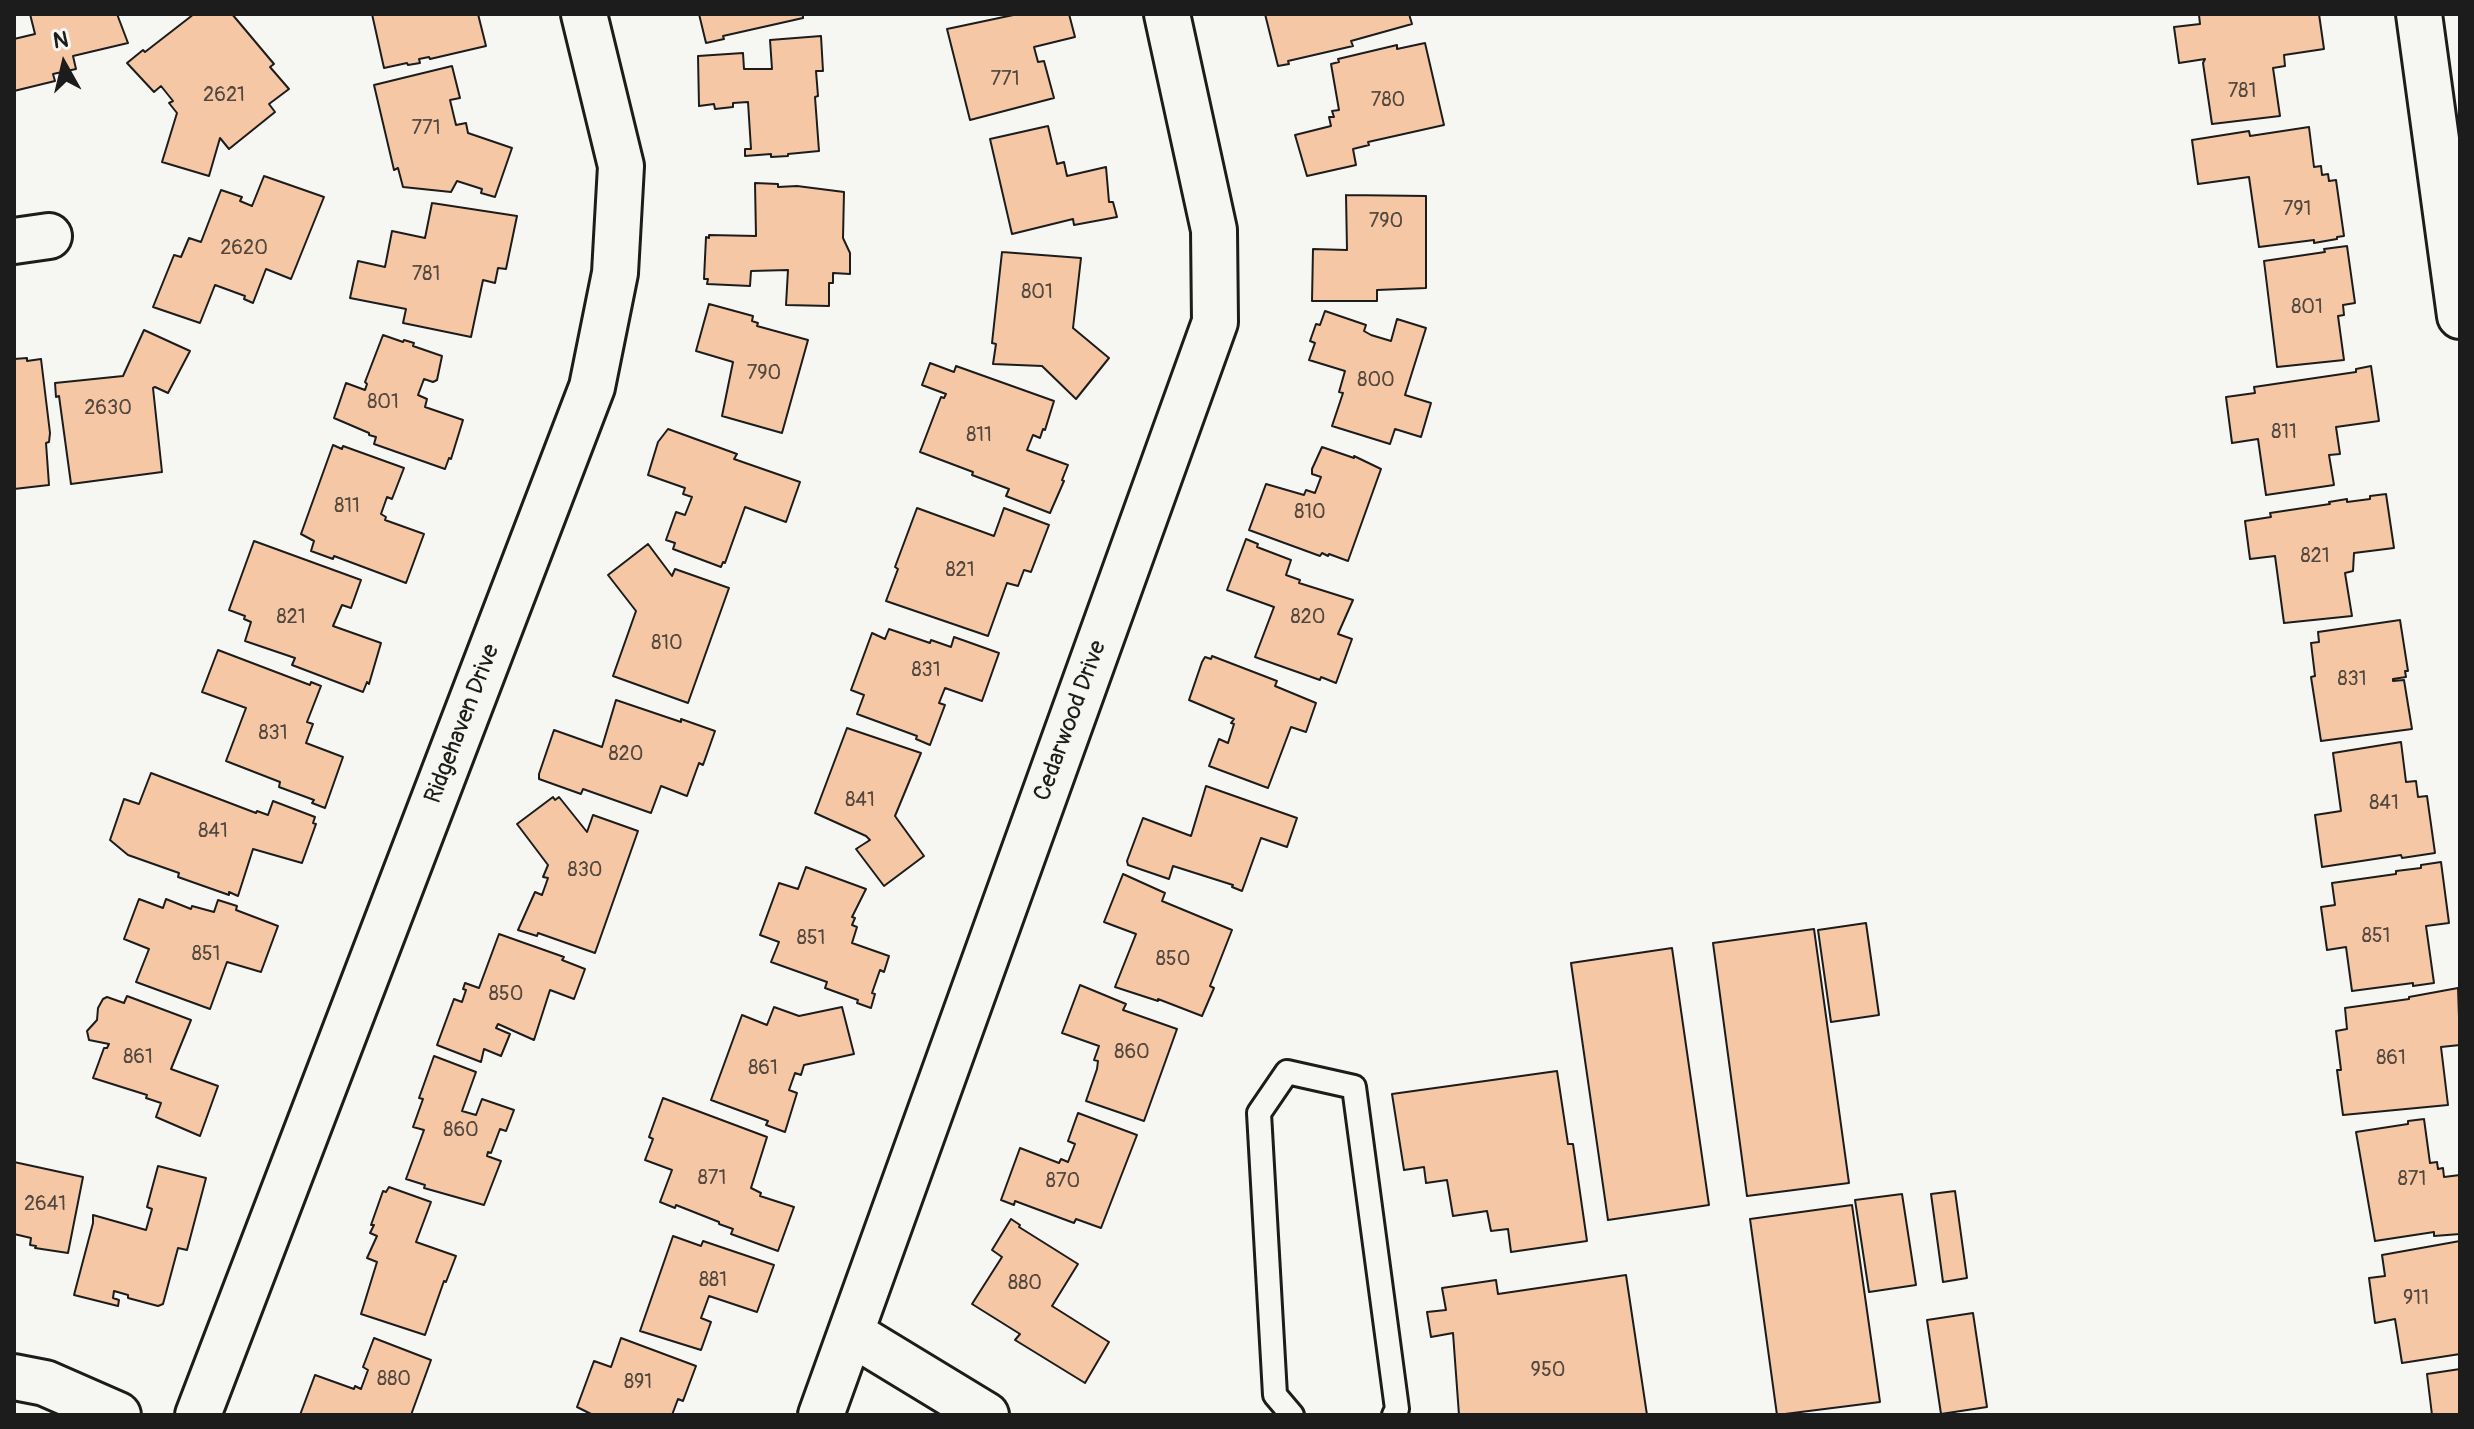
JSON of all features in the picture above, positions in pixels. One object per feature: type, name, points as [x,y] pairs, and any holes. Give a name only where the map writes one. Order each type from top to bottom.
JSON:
[{"type":"street","name":"Ridgehaven Drive","points":[[198,1415],[592,387],[615,273],[621,166],[584,14]]},
{"type":"street","name":"Cedarwood Drive","points":[[821,1415],[1215,322],[1214,230],[1167,14]]},
{"type":"street","points":[[2419,14],[2447,121],[2460,316]]},
{"type":"street","points":[[851,1333],[986,1415]]},
{"type":"street","points":[[14,1377],[45,1383],[118,1415]]},
{"type":"lane","points":[[1292,1415],[1275,1395],[1259,1113],[1287,1072],[1354,1087],[1397,1409],[1394,1415]]},
{"type":"building","points":[[30,14],[117,14],[128,43],[73,56],[76,69],[53,74],[55,81],[14,91],[14,39],[35,34]]},
{"type":"building","points":[[194,14],[232,14],[274,64],[270,67],[289,89],[269,104],[275,112],[229,149],[220,138],[209,176],[162,162],[177,113],[169,103],[173,101],[161,86],[154,92],[127,63]]},
{"type":"building","points":[[372,14],[478,14],[486,46],[419,59],[420,63],[384,68]]},
{"type":"building","points":[[699,14],[803,14],[803,18],[723,36],[724,39],[706,43]]},
{"type":"building","points":[[1018,14],[1069,14],[1075,37],[1034,47],[1038,62],[1044,61],[1054,98],[970,120],[947,29]]},
{"type":"building","points":[[1265,14],[1409,14],[1412,24],[1351,41],[1353,46],[1278,66]]},
{"type":"building","points":[[2203,14],[2319,14],[2324,49],[2284,55],[2285,66],[2273,68],[2280,116],[2212,124],[2203,63],[2205,59],[2179,63],[2174,27],[2200,24],[2199,15]]},
{"type":"building","points":[[821,36],[823,71],[816,71],[818,96],[815,97],[819,151],[788,156],[745,156],[745,149],[751,149],[748,102],[715,109],[714,104],[699,106],[698,56],[743,53],[744,69],[772,69],[770,40]]},
{"type":"building","points":[[1425,43],[1444,125],[1368,142],[1369,145],[1353,149],[1356,165],[1307,176],[1295,135],[1331,126],[1329,117],[1334,117],[1332,111],[1339,110],[1331,64],[1339,62],[1338,59],[1397,45],[1397,49]]},
{"type":"building","points":[[452,66],[460,98],[450,100],[456,125],[466,123],[468,133],[512,148],[495,197],[457,181],[451,192],[403,187],[398,168],[394,170],[374,85]]},
{"type":"building","points":[[1048,126],[1057,164],[1064,162],[1067,176],[1106,167],[1109,202],[1113,202],[1117,217],[1074,225],[1073,219],[1012,234],[990,139]]},
{"type":"building","points":[[2309,127],[2314,167],[2321,166],[2322,175],[2328,174],[2329,181],[2336,180],[2344,236],[2314,243],[2314,240],[2259,247],[2249,177],[2198,184],[2192,140],[2249,131],[2250,136]]},
{"type":"building","points":[[264,176],[324,197],[291,279],[266,269],[253,303],[244,299],[245,296],[215,285],[200,323],[153,307],[174,255],[181,257],[189,238],[201,242],[221,190],[242,197],[240,201],[252,206]]},
{"type":"building","points":[[755,183],[844,192],[843,238],[850,253],[850,274],[833,273],[833,283],[829,283],[829,306],[786,305],[788,270],[751,271],[750,286],[707,284],[708,279],[704,279],[706,237],[756,236]]},
{"type":"building","points":[[1346,195],[1426,196],[1426,288],[1377,290],[1377,301],[1312,301],[1313,249],[1347,250]]},
{"type":"building","points":[[432,203],[517,216],[506,269],[498,268],[495,283],[483,280],[471,337],[403,323],[406,309],[350,298],[358,261],[385,267],[392,231],[425,238]]},
{"type":"building","points":[[2347,246],[2355,303],[2343,305],[2344,315],[2338,316],[2344,360],[2277,367],[2264,261]]},
{"type":"building","points":[[1002,252],[1081,258],[1073,328],[1109,358],[1076,399],[1042,366],[993,364],[996,344],[992,343]]},
{"type":"building","points":[[709,304],[753,316],[752,321],[758,323],[757,326],[808,340],[782,433],[722,416],[733,362],[696,351]]},
{"type":"building","points":[[1325,311],[1366,325],[1364,331],[1391,341],[1397,319],[1426,328],[1405,395],[1431,403],[1421,437],[1395,429],[1390,444],[1332,426],[1343,393],[1339,392],[1345,371],[1309,360],[1315,343],[1310,341]]},
{"type":"building","points":[[144,330],[190,351],[168,393],[153,388],[162,472],[71,484],[55,383],[123,376]]},
{"type":"building","points":[[383,335],[414,343],[413,346],[442,356],[437,380],[424,379],[418,395],[427,399],[425,407],[463,420],[445,469],[374,444],[376,437],[334,418],[346,383],[365,390],[365,382]]},
{"type":"building","points":[[27,358],[27,361],[41,359],[50,433],[49,442],[46,443],[49,485],[14,489],[14,359]]},
{"type":"building","points":[[930,363],[954,372],[956,366],[1054,401],[1045,430],[1040,438],[1033,435],[1027,450],[1068,465],[1050,513],[1006,496],[1009,489],[972,475],[973,472],[920,452],[941,397],[944,398],[946,394],[922,385]]},
{"type":"building","points":[[2371,366],[2379,421],[2336,427],[2340,454],[2329,455],[2334,485],[2266,495],[2258,439],[2232,443],[2226,397],[2255,393],[2254,387],[2356,372],[2356,369]]},
{"type":"building","points":[[668,429],[737,454],[734,459],[800,482],[786,522],[745,507],[721,567],[673,549],[675,543],[666,540],[676,512],[685,515],[692,497],[683,494],[685,488],[648,475],[658,442]]},
{"type":"building","points":[[333,445],[404,468],[392,499],[387,497],[381,514],[386,517],[385,520],[424,534],[406,583],[334,556],[333,559],[311,551],[314,541],[301,534]]},
{"type":"building","points":[[1322,447],[1354,456],[1381,469],[1348,561],[1329,554],[1322,553],[1320,556],[1249,530],[1266,484],[1304,495],[1306,490],[1315,493],[1321,477],[1312,474],[1312,469]]},
{"type":"building","points":[[2386,494],[2394,548],[2354,553],[2353,571],[2345,573],[2352,616],[2284,623],[2275,556],[2250,559],[2245,521],[2271,517],[2270,513]]},
{"type":"building","points":[[917,508],[994,536],[1004,508],[1049,525],[1031,572],[1024,570],[1018,586],[1007,583],[988,636],[886,601]]},
{"type":"building","points":[[1246,539],[1258,544],[1257,547],[1291,560],[1286,575],[1300,580],[1299,583],[1353,600],[1338,634],[1352,639],[1336,683],[1255,657],[1274,607],[1227,590]]},
{"type":"building","points":[[254,541],[361,580],[351,608],[342,605],[333,626],[381,643],[369,684],[367,682],[363,692],[292,665],[295,658],[245,641],[251,622],[229,610]]},
{"type":"building","points":[[648,544],[672,576],[675,569],[729,588],[688,703],[613,676],[636,611],[608,575]]},
{"type":"building","points":[[2400,620],[2408,671],[2405,671],[2406,677],[2393,681],[2404,680],[2412,729],[2321,741],[2311,677],[2315,676],[2311,643],[2319,642],[2318,632]]},
{"type":"building","points":[[889,629],[951,647],[954,637],[999,653],[982,701],[945,688],[939,703],[945,705],[930,745],[916,739],[917,736],[857,714],[864,695],[851,690],[872,633],[885,639]]},
{"type":"building","points":[[218,650],[310,685],[311,682],[321,686],[307,722],[313,724],[306,743],[343,757],[325,808],[312,803],[314,800],[279,787],[280,782],[226,761],[246,708],[202,692]]},
{"type":"building","points":[[1212,656],[1277,681],[1275,686],[1316,703],[1306,732],[1291,727],[1268,788],[1209,766],[1219,739],[1228,743],[1234,724],[1231,723],[1234,719],[1189,700],[1202,662],[1205,657],[1211,659]]},
{"type":"building","points":[[616,700],[715,731],[703,765],[699,763],[687,796],[661,786],[651,813],[583,789],[581,794],[539,779],[554,730],[602,747]]},
{"type":"building","points":[[847,728],[921,753],[895,816],[924,856],[884,886],[856,849],[870,840],[815,813]]},
{"type":"building","points":[[2401,742],[2406,782],[2416,781],[2418,797],[2427,796],[2435,853],[2322,867],[2315,815],[2341,811],[2333,753]]},
{"type":"building","points":[[151,773],[256,813],[268,815],[273,801],[315,817],[313,823],[316,824],[302,863],[253,849],[238,896],[178,877],[179,873],[128,855],[110,840],[124,799],[139,804]]},
{"type":"building","points":[[1206,786],[1297,818],[1287,847],[1261,838],[1242,891],[1233,885],[1173,866],[1169,879],[1128,865],[1143,818],[1191,836]]},
{"type":"building","points":[[553,797],[555,800],[559,797],[587,832],[593,815],[638,831],[595,953],[538,933],[537,936],[518,930],[535,892],[542,895],[548,878],[543,877],[548,865],[517,824]]},
{"type":"building","points":[[2441,862],[2449,923],[2426,926],[2434,983],[2352,991],[2346,947],[2327,950],[2321,907],[2335,905],[2332,883],[2396,874],[2396,871]]},
{"type":"building","points":[[806,867],[866,889],[852,917],[855,918],[852,925],[857,927],[852,943],[889,956],[872,993],[875,994],[871,1008],[825,988],[827,982],[771,962],[779,942],[760,935],[779,883],[798,889]]},
{"type":"building","points":[[1123,874],[1165,893],[1162,901],[1232,930],[1202,1016],[1115,987],[1136,934],[1104,922]]},
{"type":"building","points":[[139,899],[163,908],[166,899],[191,909],[192,906],[214,912],[218,900],[278,926],[261,972],[227,962],[210,1009],[136,982],[149,949],[124,939]]},
{"type":"building","points":[[1866,923],[1879,1015],[1831,1022],[1818,930]]},
{"type":"building","points":[[1814,929],[1849,1183],[1747,1196],[1713,943]]},
{"type":"building","points":[[499,934],[564,957],[562,960],[585,969],[574,999],[550,990],[534,1040],[498,1024],[496,1028],[510,1034],[501,1056],[484,1049],[481,1062],[437,1045],[454,999],[462,1002],[465,983],[479,988]]},
{"type":"building","points":[[1672,948],[1709,1205],[1608,1220],[1571,963]]},
{"type":"building","points":[[1080,985],[1126,1004],[1123,1010],[1177,1029],[1144,1121],[1086,1101],[1097,1069],[1098,1061],[1094,1060],[1099,1046],[1062,1033]]},
{"type":"building","points":[[2458,988],[2460,1045],[2441,1047],[2448,1105],[2343,1115],[2336,1031],[2347,1029],[2345,1008]]},
{"type":"building","points":[[127,996],[191,1020],[171,1069],[218,1086],[200,1136],[156,1117],[161,1103],[146,1098],[147,1095],[93,1078],[104,1048],[109,1044],[89,1040],[87,1031],[97,1020],[103,999],[107,997],[124,1003]]},
{"type":"building","points":[[774,1007],[799,1016],[842,1007],[854,1054],[804,1065],[801,1075],[795,1073],[789,1090],[797,1093],[785,1132],[766,1125],[768,1121],[711,1100],[742,1015],[767,1025]]},
{"type":"building","points":[[434,1056],[476,1072],[462,1111],[476,1115],[482,1099],[514,1110],[506,1131],[500,1129],[491,1153],[488,1152],[487,1156],[501,1161],[484,1205],[424,1188],[425,1185],[406,1179],[424,1130],[413,1127],[423,1099],[419,1098]]},
{"type":"building","points":[[1557,1071],[1568,1144],[1573,1144],[1587,1241],[1511,1252],[1508,1229],[1491,1231],[1487,1211],[1453,1216],[1447,1180],[1426,1183],[1424,1167],[1404,1170],[1392,1094]]},
{"type":"building","points":[[663,1098],[767,1137],[751,1188],[761,1193],[760,1196],[794,1207],[778,1251],[731,1234],[733,1229],[719,1222],[660,1202],[672,1170],[645,1160],[653,1139],[649,1137]]},
{"type":"building","points":[[1078,1113],[1137,1135],[1101,1228],[1076,1219],[1074,1223],[1015,1201],[1014,1205],[1001,1200],[1020,1148],[1059,1163],[1061,1159],[1068,1162],[1075,1144],[1068,1141]]},
{"type":"building","points":[[2424,1119],[2430,1163],[2437,1162],[2438,1169],[2443,1168],[2444,1177],[2460,1175],[2460,1234],[2434,1236],[2434,1232],[2375,1241],[2356,1132]]},
{"type":"building","points":[[14,1162],[83,1177],[68,1253],[35,1248],[30,1245],[31,1238],[14,1234]]},
{"type":"building","points":[[158,1166],[206,1178],[187,1250],[178,1248],[163,1304],[158,1306],[114,1291],[113,1298],[119,1300],[118,1306],[74,1295],[93,1215],[146,1230],[152,1209],[147,1207]]},
{"type":"building","points":[[389,1187],[431,1202],[416,1242],[456,1256],[425,1335],[361,1314],[377,1262],[367,1258],[377,1236],[370,1233],[374,1225],[371,1225],[383,1191],[386,1192]]},
{"type":"building","points":[[1955,1191],[1967,1278],[1943,1282],[1931,1194]]},
{"type":"building","points":[[1902,1194],[1916,1285],[1869,1292],[1855,1200]]},
{"type":"building","points":[[1852,1205],[1880,1402],[1777,1415],[1750,1219]]},
{"type":"building","points":[[1011,1219],[1078,1264],[1052,1306],[1109,1342],[1085,1383],[1015,1340],[1020,1334],[972,1304],[1002,1257],[992,1250]]},
{"type":"building","points":[[673,1236],[701,1246],[703,1241],[774,1265],[757,1312],[709,1296],[701,1318],[711,1322],[701,1350],[640,1331]]},
{"type":"building","points":[[2460,1241],[2460,1354],[2402,1363],[2395,1319],[2375,1323],[2369,1278],[2385,1276],[2382,1255]]},
{"type":"building","points":[[1626,1275],[1647,1415],[1459,1415],[1453,1333],[1431,1337],[1427,1312],[1446,1310],[1442,1288],[1496,1280],[1498,1294]]},
{"type":"building","points":[[1973,1313],[1987,1407],[1941,1414],[1927,1320]]},
{"type":"building","points":[[374,1338],[431,1360],[411,1415],[300,1415],[315,1375],[361,1389],[368,1370],[363,1367]]},
{"type":"building","points":[[621,1338],[696,1366],[683,1401],[678,1399],[672,1415],[593,1415],[577,1407],[594,1361],[611,1367]]},
{"type":"building","points":[[2460,1369],[2460,1415],[2432,1415],[2427,1374]]}]
